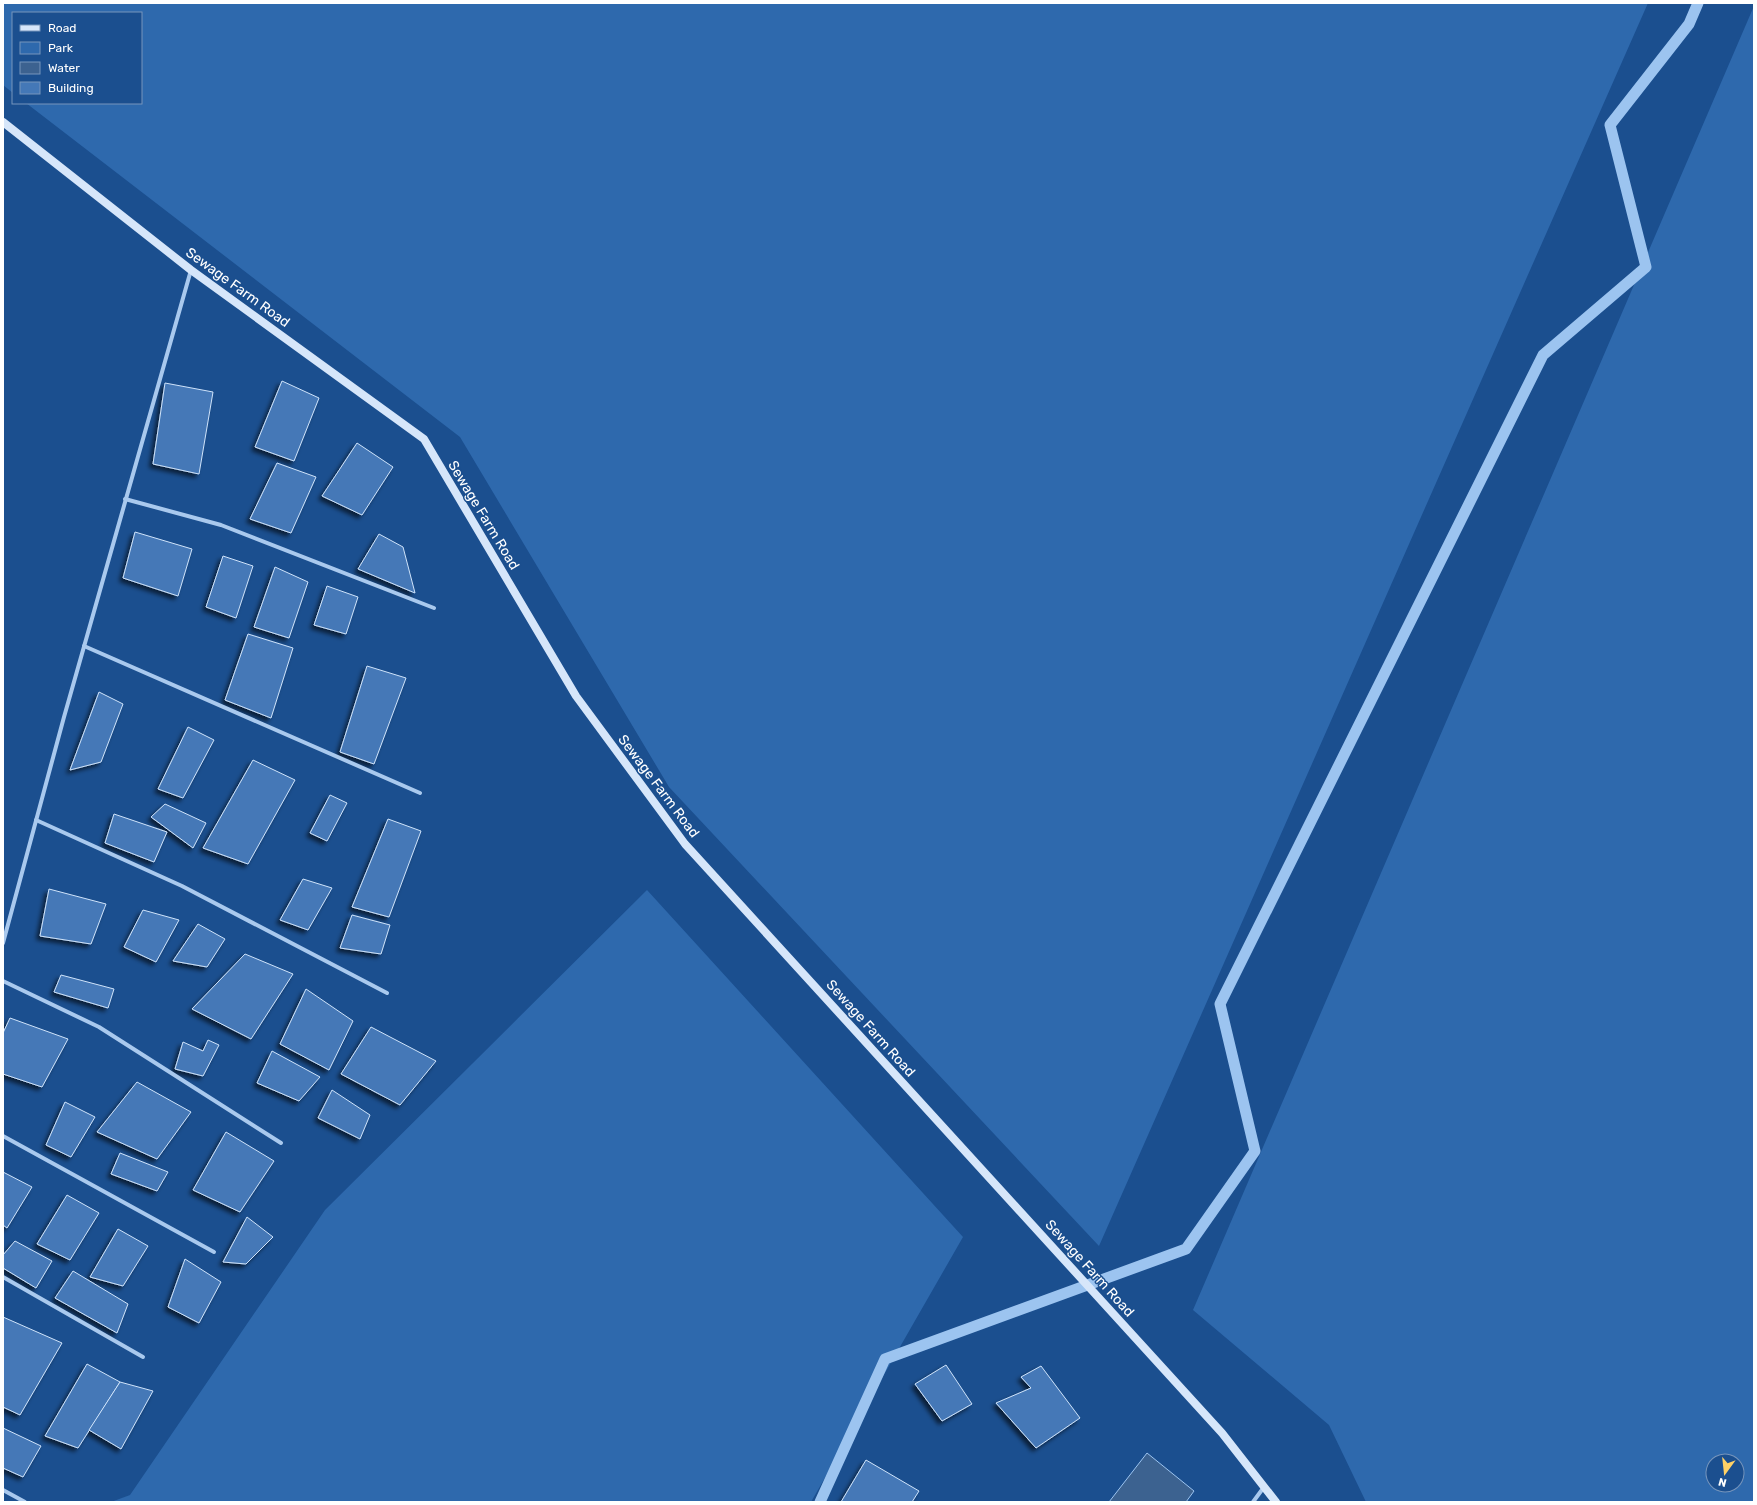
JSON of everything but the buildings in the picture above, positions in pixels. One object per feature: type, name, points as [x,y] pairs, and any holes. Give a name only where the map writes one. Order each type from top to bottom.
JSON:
[{"type":"main road","name":"Sewage Farm Road","points":[[3,122],[191,270],[424,439],[576,696],[685,844],[1222,1433],[1276,1502]]},
{"type":"street","points":[[3,943],[84,646],[191,270]]},
{"type":"street","points":[[126,499],[221,525],[434,608]]},
{"type":"street","points":[[84,646],[420,793]]},
{"type":"street","points":[[36,820],[182,886],[387,993]]},
{"type":"street","points":[[3,981],[99,1027],[281,1142]]},
{"type":"street","points":[[3,1136],[214,1252]]},
{"type":"street","points":[[3,1277],[143,1357]]},
{"type":"street","points":[[1253,1502],[1264,1487]]},
{"type":"street","points":[[3,1490],[25,1502]]},
{"type":"green space","points":[[3,3],[1648,3],[1099,1246],[669,787],[460,437],[27,104],[142,104],[142,12],[12,12],[12,92],[3,85]]},
{"type":"green space","points":[[1754,6],[1754,1502],[1366,1502],[1329,1425],[1193,1310]]},
{"type":"green space","points":[[647,890],[963,1237],[811,1502],[111,1502],[130,1495],[325,1210]]},
{"type":"water","points":[[1147,1453],[1194,1491],[1186,1502],[1109,1502]]},
{"type":"waterway","points":[[820,1502],[885,1359],[1186,1249],[1255,1151],[1220,1004],[1543,355],[1646,267],[1610,125],[1689,24],[1698,3]]}]
